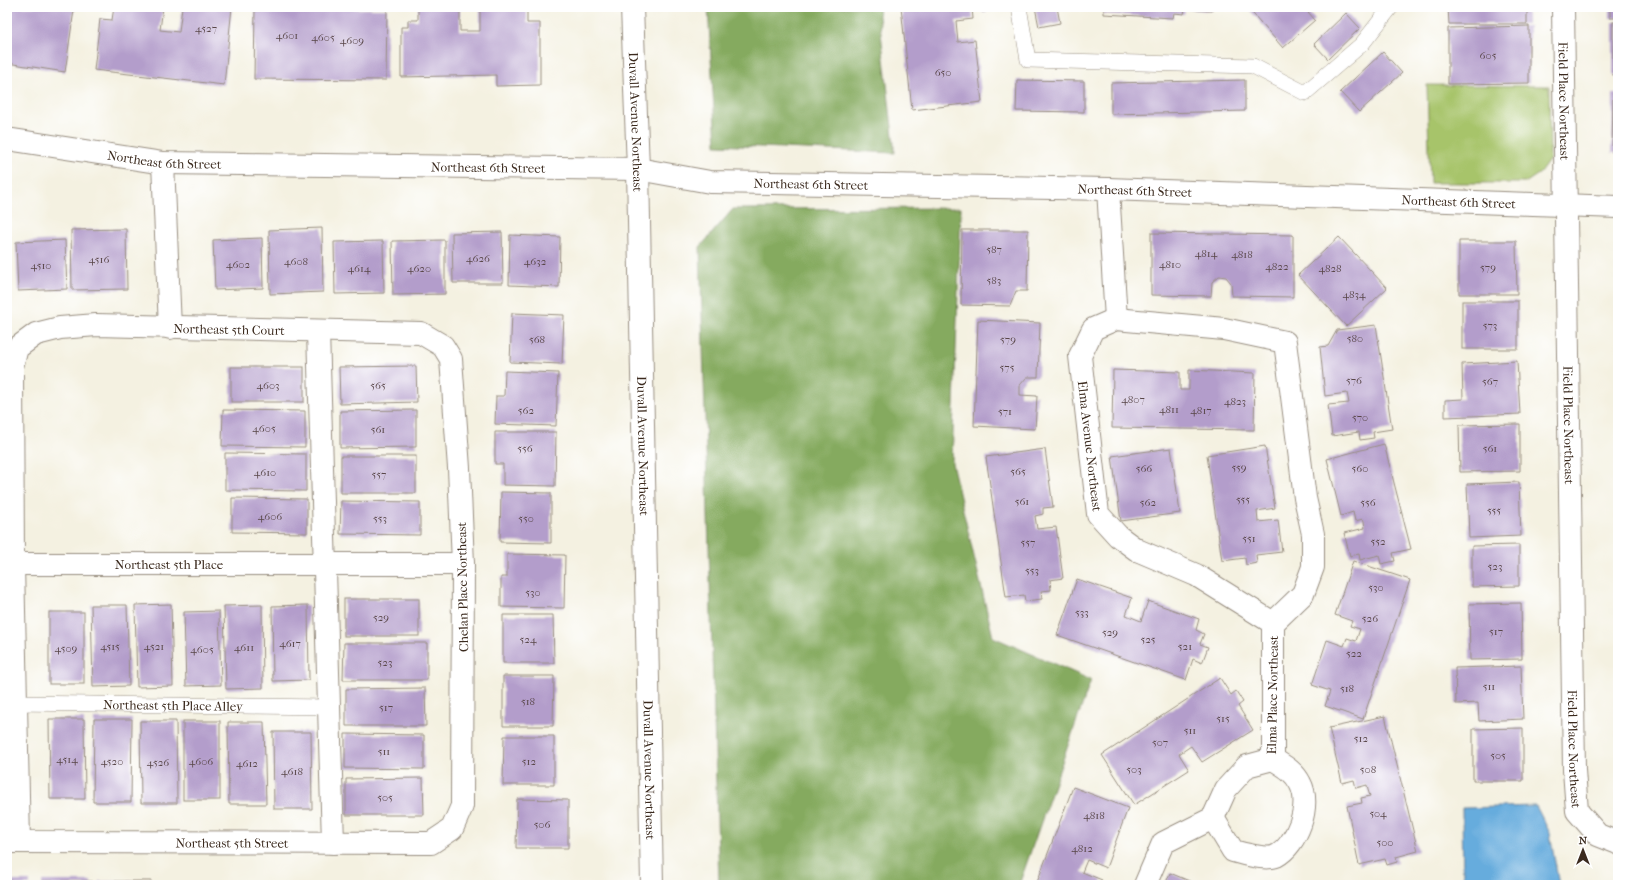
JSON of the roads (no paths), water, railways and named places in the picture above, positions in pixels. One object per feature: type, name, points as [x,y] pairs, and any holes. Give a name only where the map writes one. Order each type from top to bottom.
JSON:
[{"type":"street","name":"Duvall Avenue Northeast","points":[[632,7],[638,169],[652,885]]},
{"type":"street","name":"Field Place Northeast","points":[[1563,7],[1574,770],[1577,811],[1598,835],[1618,843]]},
{"type":"street","name":"Northeast 6th Street","points":[[7,139],[164,163],[638,169],[710,182],[1108,189],[1565,206],[1618,206]]},
{"type":"street","points":[[164,163],[170,328]]},
{"type":"street","points":[[1108,189],[1116,319]]},
{"type":"street","name":"Elma Place Northeast","points":[[1116,319],[1224,329],[1284,342],[1305,498],[1312,534],[1313,567],[1303,594],[1273,623],[1273,759],[1247,766],[1226,789],[1213,818]]},
{"type":"street","name":"Elma Avenue Northeast","points":[[1116,319],[1093,330],[1080,356],[1098,514],[1118,536],[1137,550],[1196,575],[1273,623]]},
{"type":"street","name":"Northeast 5th Court","points":[[13,564],[12,367],[17,348],[36,334],[60,328],[96,325],[421,333],[443,346]]},
{"type":"street","points":[[318,331],[333,843]]},
{"type":"street","name":"Chelan Place Northeast","points":[[443,346],[452,359],[463,564],[462,806],[452,829]]},
{"type":"street","points":[[13,564],[16,703],[13,842]]},
{"type":"street","name":"Northeast 5th Place","points":[[13,564],[463,564]]},
{"type":"street","points":[[1145,885],[1163,843],[1213,818],[1233,851],[1254,856],[1275,856],[1290,844],[1301,824],[1304,802],[1301,784],[1290,769],[1273,759]]},
{"type":"street","name":"Northeast 5th Street","points":[[13,842],[431,843],[452,829]]},
{"type":"lane","points":[[1019,7],[1028,60],[1253,66],[1305,93],[1362,44],[1391,7]]},
{"type":"lane","name":"Northeast 5th Place Alley","points":[[16,703],[329,707]]},
{"type":"water","points":[[1536,806],[1550,833],[1559,885],[1463,885],[1462,808]]}]
